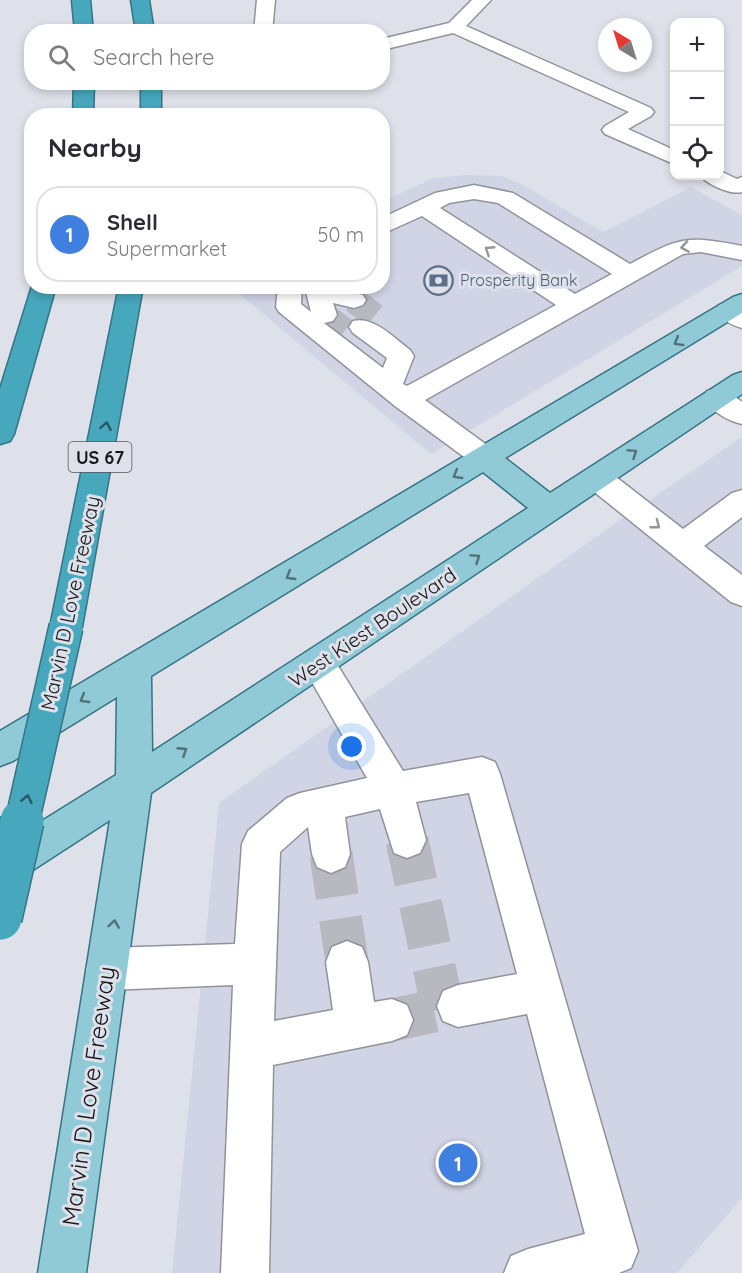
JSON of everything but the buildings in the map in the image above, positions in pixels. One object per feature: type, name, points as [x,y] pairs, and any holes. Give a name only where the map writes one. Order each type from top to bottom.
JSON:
[{"type":"highway","points":[[81,0],[83,24]]},
{"type":"highway","points":[[140,0],[144,24]]},
{"type":"highway","points":[[83,108],[84,90]]},
{"type":"highway","points":[[151,90],[151,108]]},
{"type":"highway","points":[[0,434],[42,294]]},
{"type":"highway","name":"Marvin D Love Freeway","points":[[0,918],[66,627],[129,294]]},
{"type":"main road","points":[[0,750],[486,458],[737,311]]},
{"type":"main road","name":"West Kiest Boulevard","points":[[0,869],[318,663],[742,381]]},
{"type":"main road","points":[[486,458],[550,509]]},
{"type":"main road","name":"Marvin D Love Freeway","points":[[62,1273],[134,784],[134,669]]},
{"type":"lane","points":[[264,24],[266,0]]},
{"type":"lane","points":[[455,27],[469,5]]},
{"type":"lane","points":[[390,43],[455,27],[644,112],[612,130],[670,156]]},
{"type":"lane","points":[[722,180],[740,187]]},
{"type":"lane","points":[[390,223],[443,198],[474,192],[505,198],[629,274]]},
{"type":"lane","points":[[423,207],[574,305]]},
{"type":"lane","points":[[397,393],[574,305],[677,248],[701,245],[742,254]]},
{"type":"lane","points":[[290,294],[288,307],[397,393],[486,458]]},
{"type":"lane","points":[[310,294],[333,304]]},
{"type":"lane","points":[[368,331],[401,356],[397,393]]},
{"type":"lane","points":[[717,398],[742,415]]},
{"type":"lane","points":[[597,478],[742,593]]},
{"type":"lane","points":[[682,546],[742,501]]},
{"type":"lane","points":[[318,663],[394,789],[407,840]]},
{"type":"lane","points":[[245,1273],[254,964],[261,844],[300,810],[394,789],[482,774],[614,1251],[528,1273]]},
{"type":"lane","points":[[324,804],[331,854]]},
{"type":"lane","points":[[252,1047],[374,1022],[347,963]]},
{"type":"lane","points":[[107,969],[254,964]]},
{"type":"lane","points":[[458,1006],[541,990]]},
{"type":"shaded area","points":[[468,175],[502,176],[521,184],[603,232],[691,187],[742,215],[742,266],[431,454],[239,294],[390,294],[390,198],[434,178]]},
{"type":"shaded area","points":[[742,437],[742,1198],[677,1273],[172,1273],[219,803],[607,529]]},
{"type":"tunnel","points":[[354,300],[378,319]]},
{"type":"tunnel","points":[[324,315],[349,334]]},
{"type":"tunnel","points":[[407,840],[443,1009]]},
{"type":"tunnel","points":[[331,854],[347,962]]},
{"type":"tunnel","points":[[392,1020],[458,1006]]},
{"type":"place","name":"Prosperity Bank","points":[[439,280]]},
{"type":"place","name":"Shell","points":[[458,1163]]}]
